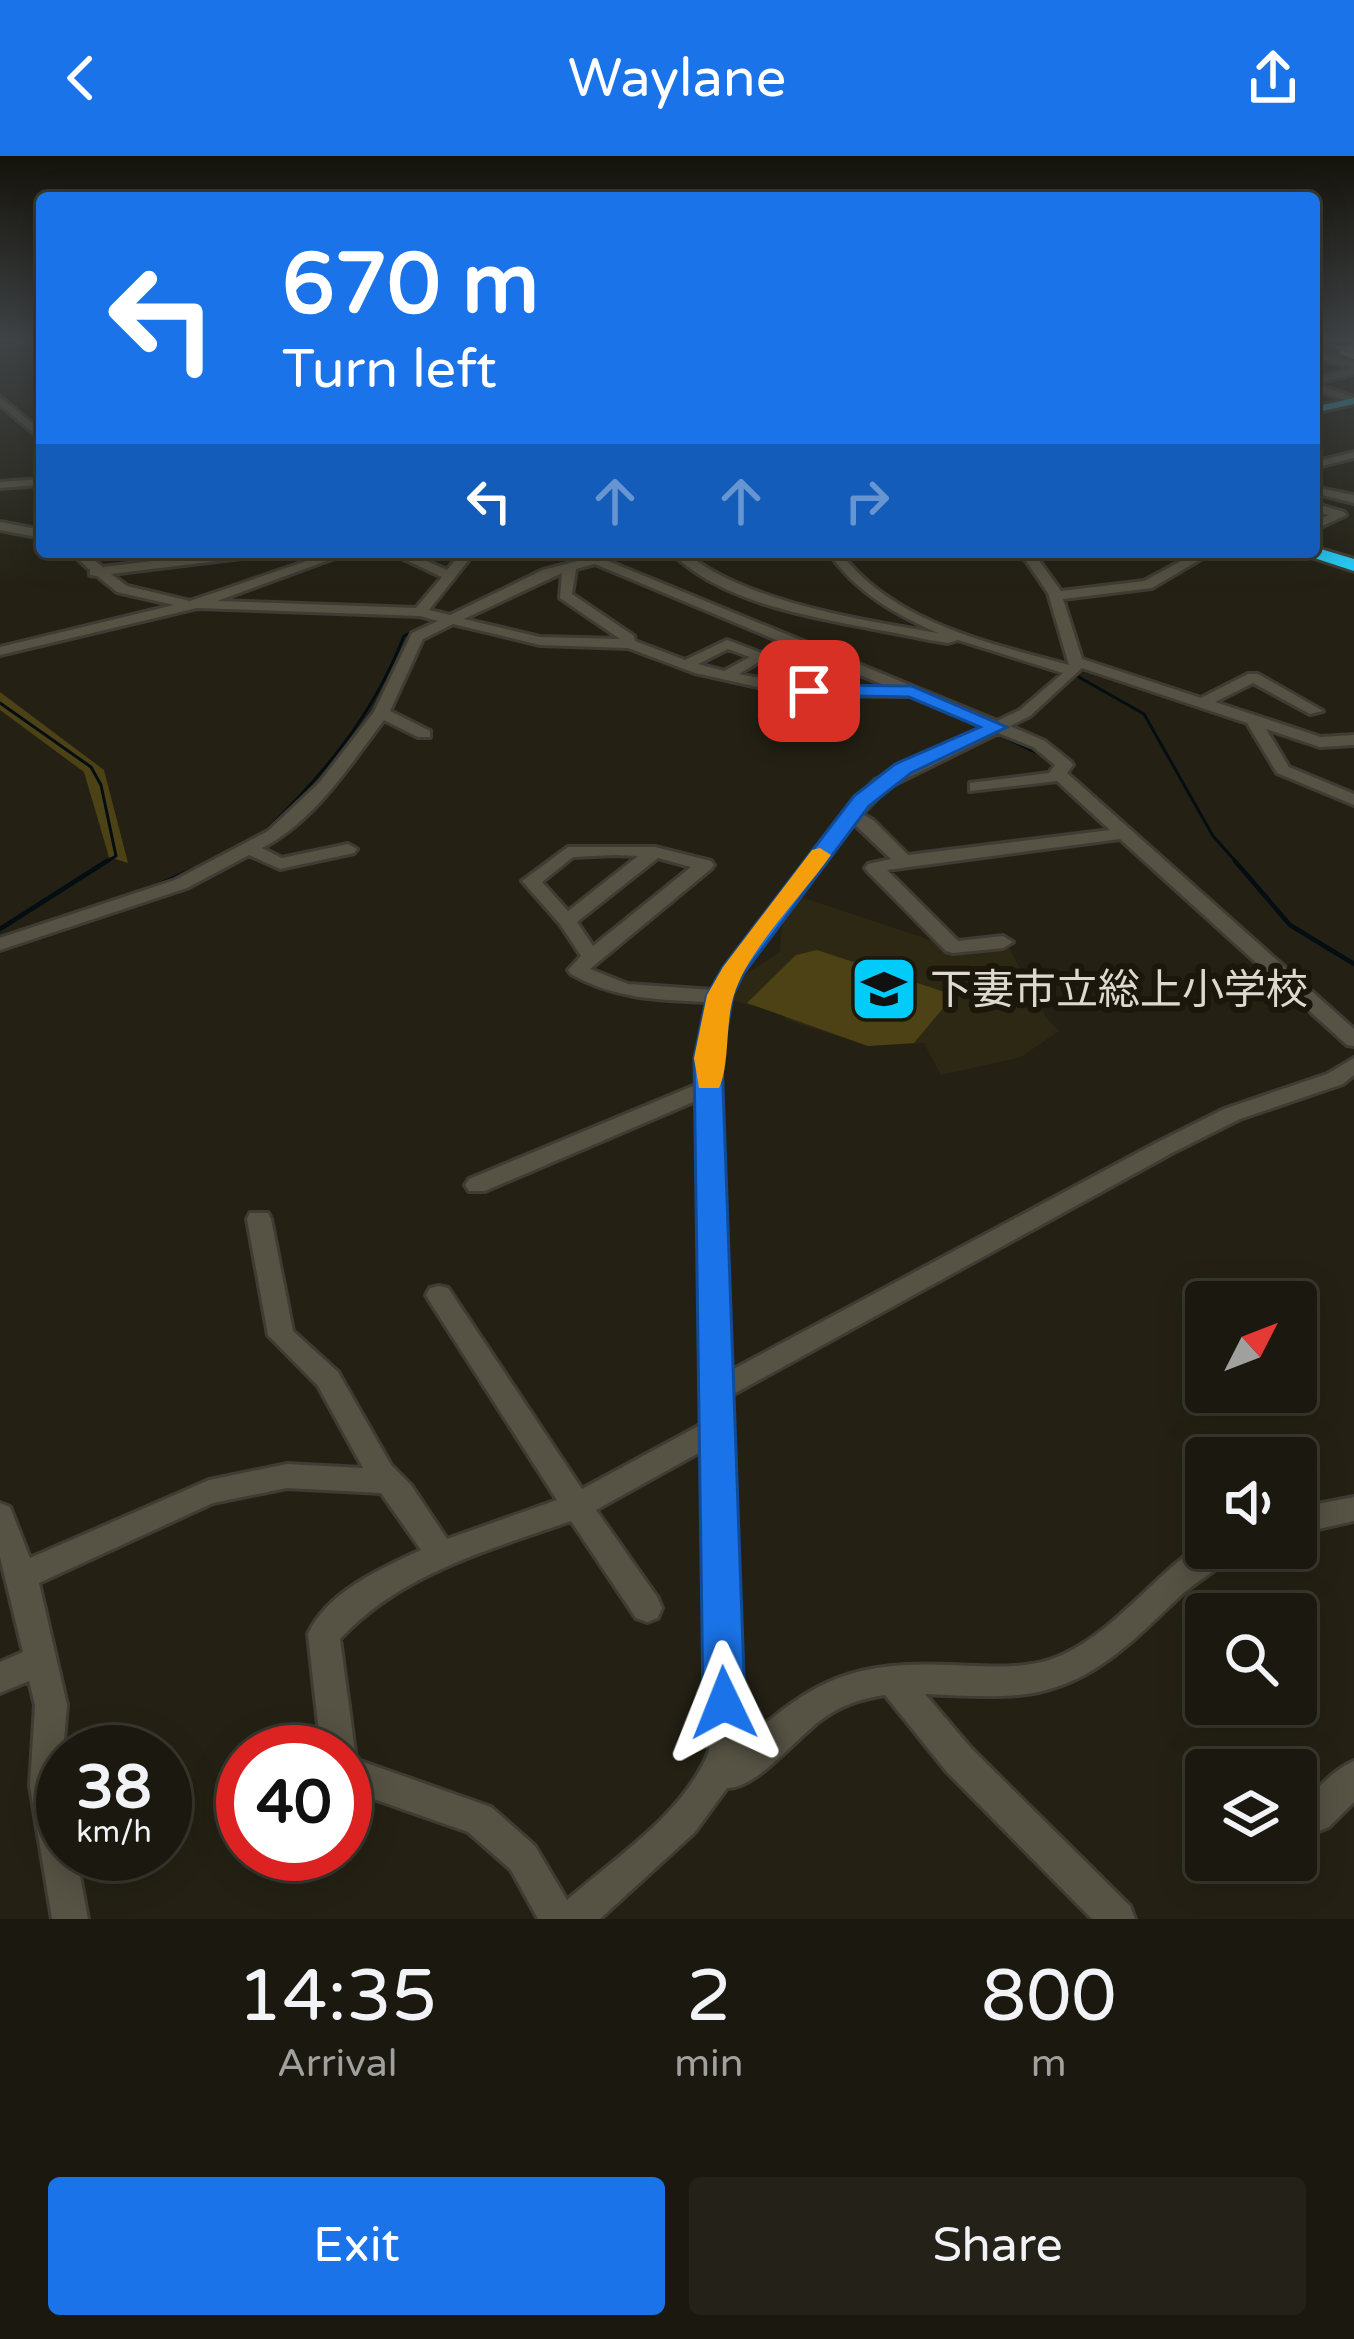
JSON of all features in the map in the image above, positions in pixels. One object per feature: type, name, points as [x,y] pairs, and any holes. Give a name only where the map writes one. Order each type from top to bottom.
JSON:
[{"type":"highway","points":[[1320,554],[1354,565]]},
{"type":"street","points":[[1320,464],[1352,457]]},
{"type":"street","points":[[0,485],[36,482]]},
{"type":"street","points":[[1320,492],[1354,500]]},
{"type":"street","points":[[0,526],[36,533]]},
{"type":"street","points":[[82,558],[95,572],[132,593],[194,605],[421,612],[540,640],[630,644],[700,670],[817,691],[912,692]]},
{"type":"street","points":[[95,572],[209,558]]},
{"type":"street","points":[[0,651],[194,605],[328,558]]},
{"type":"street","points":[[409,558],[450,576]]},
{"type":"street","points":[[421,612],[464,558]]},
{"type":"street","points":[[0,944],[181,884],[274,835],[325,787],[381,713],[417,636],[449,616],[587,558]]},
{"type":"street","points":[[596,558],[1039,744],[1125,833],[1354,1040]]},
{"type":"street","points":[[684,558],[700,573],[755,595],[928,636],[948,639],[960,635]]},
{"type":"street","points":[[838,558],[879,597],[960,635],[1206,701],[1325,744],[1354,740]]},
{"type":"street","points":[[1031,558],[1059,595],[1063,634],[1074,666]]},
{"type":"street","points":[[1059,595],[1148,585],[1196,558]]},
{"type":"street","points":[[570,566],[565,595],[623,637],[690,662],[817,691]]},
{"type":"street","points":[[690,662],[727,644],[762,656],[731,672]]},
{"type":"street","points":[[573,1919],[700,1800],[721,1772],[726,1751],[708,1058],[720,995],[732,972],[851,815],[903,769],[1043,701],[1074,666]]},
{"type":"street","points":[[1206,701],[1253,677],[1315,711]]},
{"type":"street","points":[[381,713],[424,734]]},
{"type":"street","points":[[1251,717],[1283,770],[1354,800]]},
{"type":"street","points":[[976,787],[1061,771]]},
{"type":"street","points":[[851,815],[867,824],[904,862]]},
{"type":"street","points":[[1003,942],[953,947],[874,868],[1125,833]]},
{"type":"street","points":[[250,849],[280,864],[348,849]]},
{"type":"street","points":[[591,957],[532,879],[568,852],[655,852],[705,865],[578,970],[595,982],[619,989],[720,995]]},
{"type":"street","points":[[567,921],[655,852]]},
{"type":"street","points":[[716,1391],[1164,1148],[1232,1114],[1334,1079],[1354,1065]]},
{"type":"street","points":[[477,1184],[709,1087]]},
{"type":"street","points":[[259,1219],[281,1335],[328,1379],[388,1481],[442,1556]]},
{"type":"street","points":[[439,1295],[646,1608]]},
{"type":"street","points":[[335,1725],[324,1634],[343,1610],[442,1556],[577,1506],[717,1429]]},
{"type":"street","points":[[22,1576],[209,1492],[286,1476],[388,1481]]},
{"type":"street","points":[[1317,1517],[1354,1509]]},
{"type":"street","points":[[0,1516],[22,1576],[51,1705],[47,1786],[70,1919]]},
{"type":"street","points":[[721,1772],[736,1772],[785,1728],[860,1684],[1030,1678],[1068,1668],[1135,1620],[1185,1569]]},
{"type":"street","points":[[0,1678],[41,1660]]},
{"type":"street","points":[[894,1682],[958,1760],[1117,1919]]},
{"type":"street","points":[[1317,1815],[1354,1778]]},
{"type":"street","points":[[372,1782],[478,1819],[523,1858],[559,1919]]},
{"type":"shaded area","points":[[0,692],[104,770],[128,863],[109,857],[84,772],[0,710]]},
{"type":"shaded area","name":"下妻市立総上小学校","points":[[798,896],[948,946],[1007,944],[1046,1017],[1059,1031],[1021,1057],[941,1075],[924,1043],[868,1046],[784,1019],[786,1014],[730,1000],[740,978],[780,952],[783,915]]},
{"type":"shaded area","points":[[817,950],[954,995],[914,1043],[868,1046],[747,1003],[796,955]]},
{"type":"waterway","points":[[557,567],[572,558]]},
{"type":"waterway","points":[[833,558],[864,590]]},
{"type":"waterway","points":[[591,563],[896,690]]},
{"type":"waterway","points":[[259,837],[343,745],[377,694],[404,636],[508,587]]},
{"type":"waterway","points":[[1077,676],[1144,714],[1213,836],[1238,864]]},
{"type":"waterway","points":[[918,699],[985,729]]},
{"type":"waterway","points":[[0,703],[91,767],[101,785],[116,856],[103,864]]},
{"type":"waterway","points":[[997,734],[1046,757]]},
{"type":"waterway","points":[[0,929],[107,861]]},
{"type":"waterway","points":[[1235,861],[1290,925],[1354,964]]},
{"type":"waterway","points":[[151,888],[206,864]]},
{"type":"slow traffic","points":[[709,1082],[708,1058],[720,995],[732,972],[820,855]]},
{"type":"place","name":"下妻市立総上小学校","points":[[884,989]]},
{"type":"route","points":[[724,1703],[708,1058],[720,995],[732,972],[862,801],[903,769],[997,727],[912,692],[809,691]]}]
